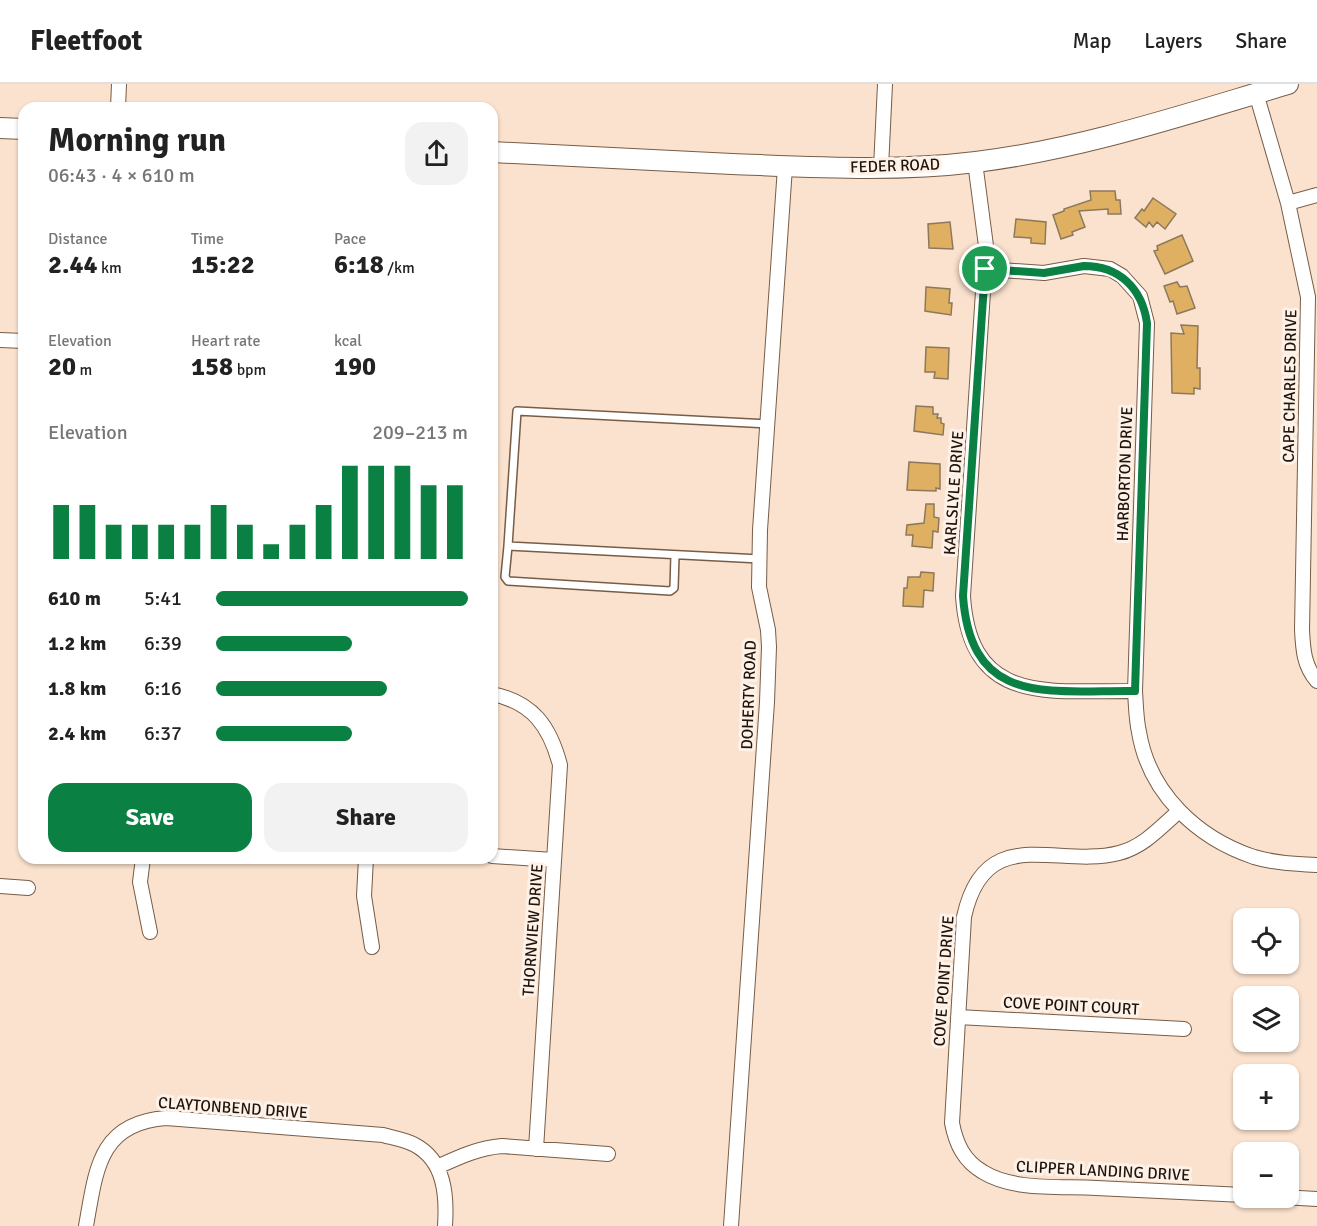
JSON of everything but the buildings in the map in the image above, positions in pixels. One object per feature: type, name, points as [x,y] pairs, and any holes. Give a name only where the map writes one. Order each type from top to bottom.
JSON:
[{"type":"main road","name":"FEDER ROAD","points":[[498,152],[784,167],[881,168],[975,162],[1027,154],[1110,135],[1288,84]]},
{"type":"main road","points":[[0,128],[18,129]]},
{"type":"street","points":[[118,102],[119,84]]},
{"type":"street","points":[[881,168],[885,84]]},
{"type":"street","name":"CAPE CHARLES DRIVE","points":[[1256,93],[1288,203],[1308,297],[1302,638],[1304,658],[1309,672],[1317,681]]},
{"type":"street","name":"KARLSLYLE DRIVE","points":[[975,162],[985,225],[985,269],[963,596],[964,618],[970,640],[979,657],[992,673],[1024,687],[1044,690],[1135,691]]},
{"type":"street","name":"DOHERTY ROAD","points":[[731,1226],[767,702],[769,647],[759,587],[784,167]]},
{"type":"street","points":[[1288,203],[1317,195]]},
{"type":"street","name":"HARBORTON DRIVE","points":[[985,269],[1044,273],[1097,266],[1122,276],[1140,296],[1145,308],[1135,691],[1139,734],[1149,765],[1178,812]]},
{"type":"street","points":[[0,340],[18,341]]},
{"type":"street","name":"THORNVIEW DRIVE","points":[[498,696],[513,700],[538,718],[553,740],[560,765],[536,1149]]},
{"type":"street","points":[[1178,812],[1227,846],[1255,857],[1284,863],[1317,865]]},
{"type":"street","name":"COVE POINT DRIVE","points":[[967,1160],[959,1148],[952,1123],[964,917],[968,900],[986,872],[1000,862],[1024,855],[1102,856],[1118,854],[1145,841],[1178,812]]},
{"type":"street","points":[[498,856],[554,860]]},
{"type":"street","points":[[143,864],[140,882],[150,932]]},
{"type":"street","points":[[366,864],[364,896],[372,946]]},
{"type":"street","points":[[0,886],[28,888]]},
{"type":"street","name":"COVE POINT COURT","points":[[957,1017],[1184,1029]]},
{"type":"street","name":"CLAYTONBEND DRIVE","points":[[86,1226],[95,1174],[109,1144],[134,1124],[149,1120],[166,1118],[383,1136],[414,1144],[427,1154],[437,1167]]},
{"type":"street","points":[[445,1226],[444,1186],[437,1167],[469,1152],[485,1148],[609,1154]]},
{"type":"street","name":"CLIPPER LANDING DRIVE","points":[[967,1160],[983,1172],[1000,1180],[1018,1184],[1233,1194]]},
{"type":"street","points":[[1299,1198],[1317,1199]]},
{"type":"lane","points":[[675,555],[674,588],[670,591],[508,581],[506,577],[518,411],[768,424]]},
{"type":"lane","points":[[508,546],[760,559]]},
{"type":"route","points":[[1084,266],[1110,269],[1131,285],[1140,296],[1145,308],[1147,323],[1135,691],[1044,690],[1024,687],[992,673],[979,657],[970,640],[964,618],[963,596],[985,269],[1044,273],[1084,266]]}]
